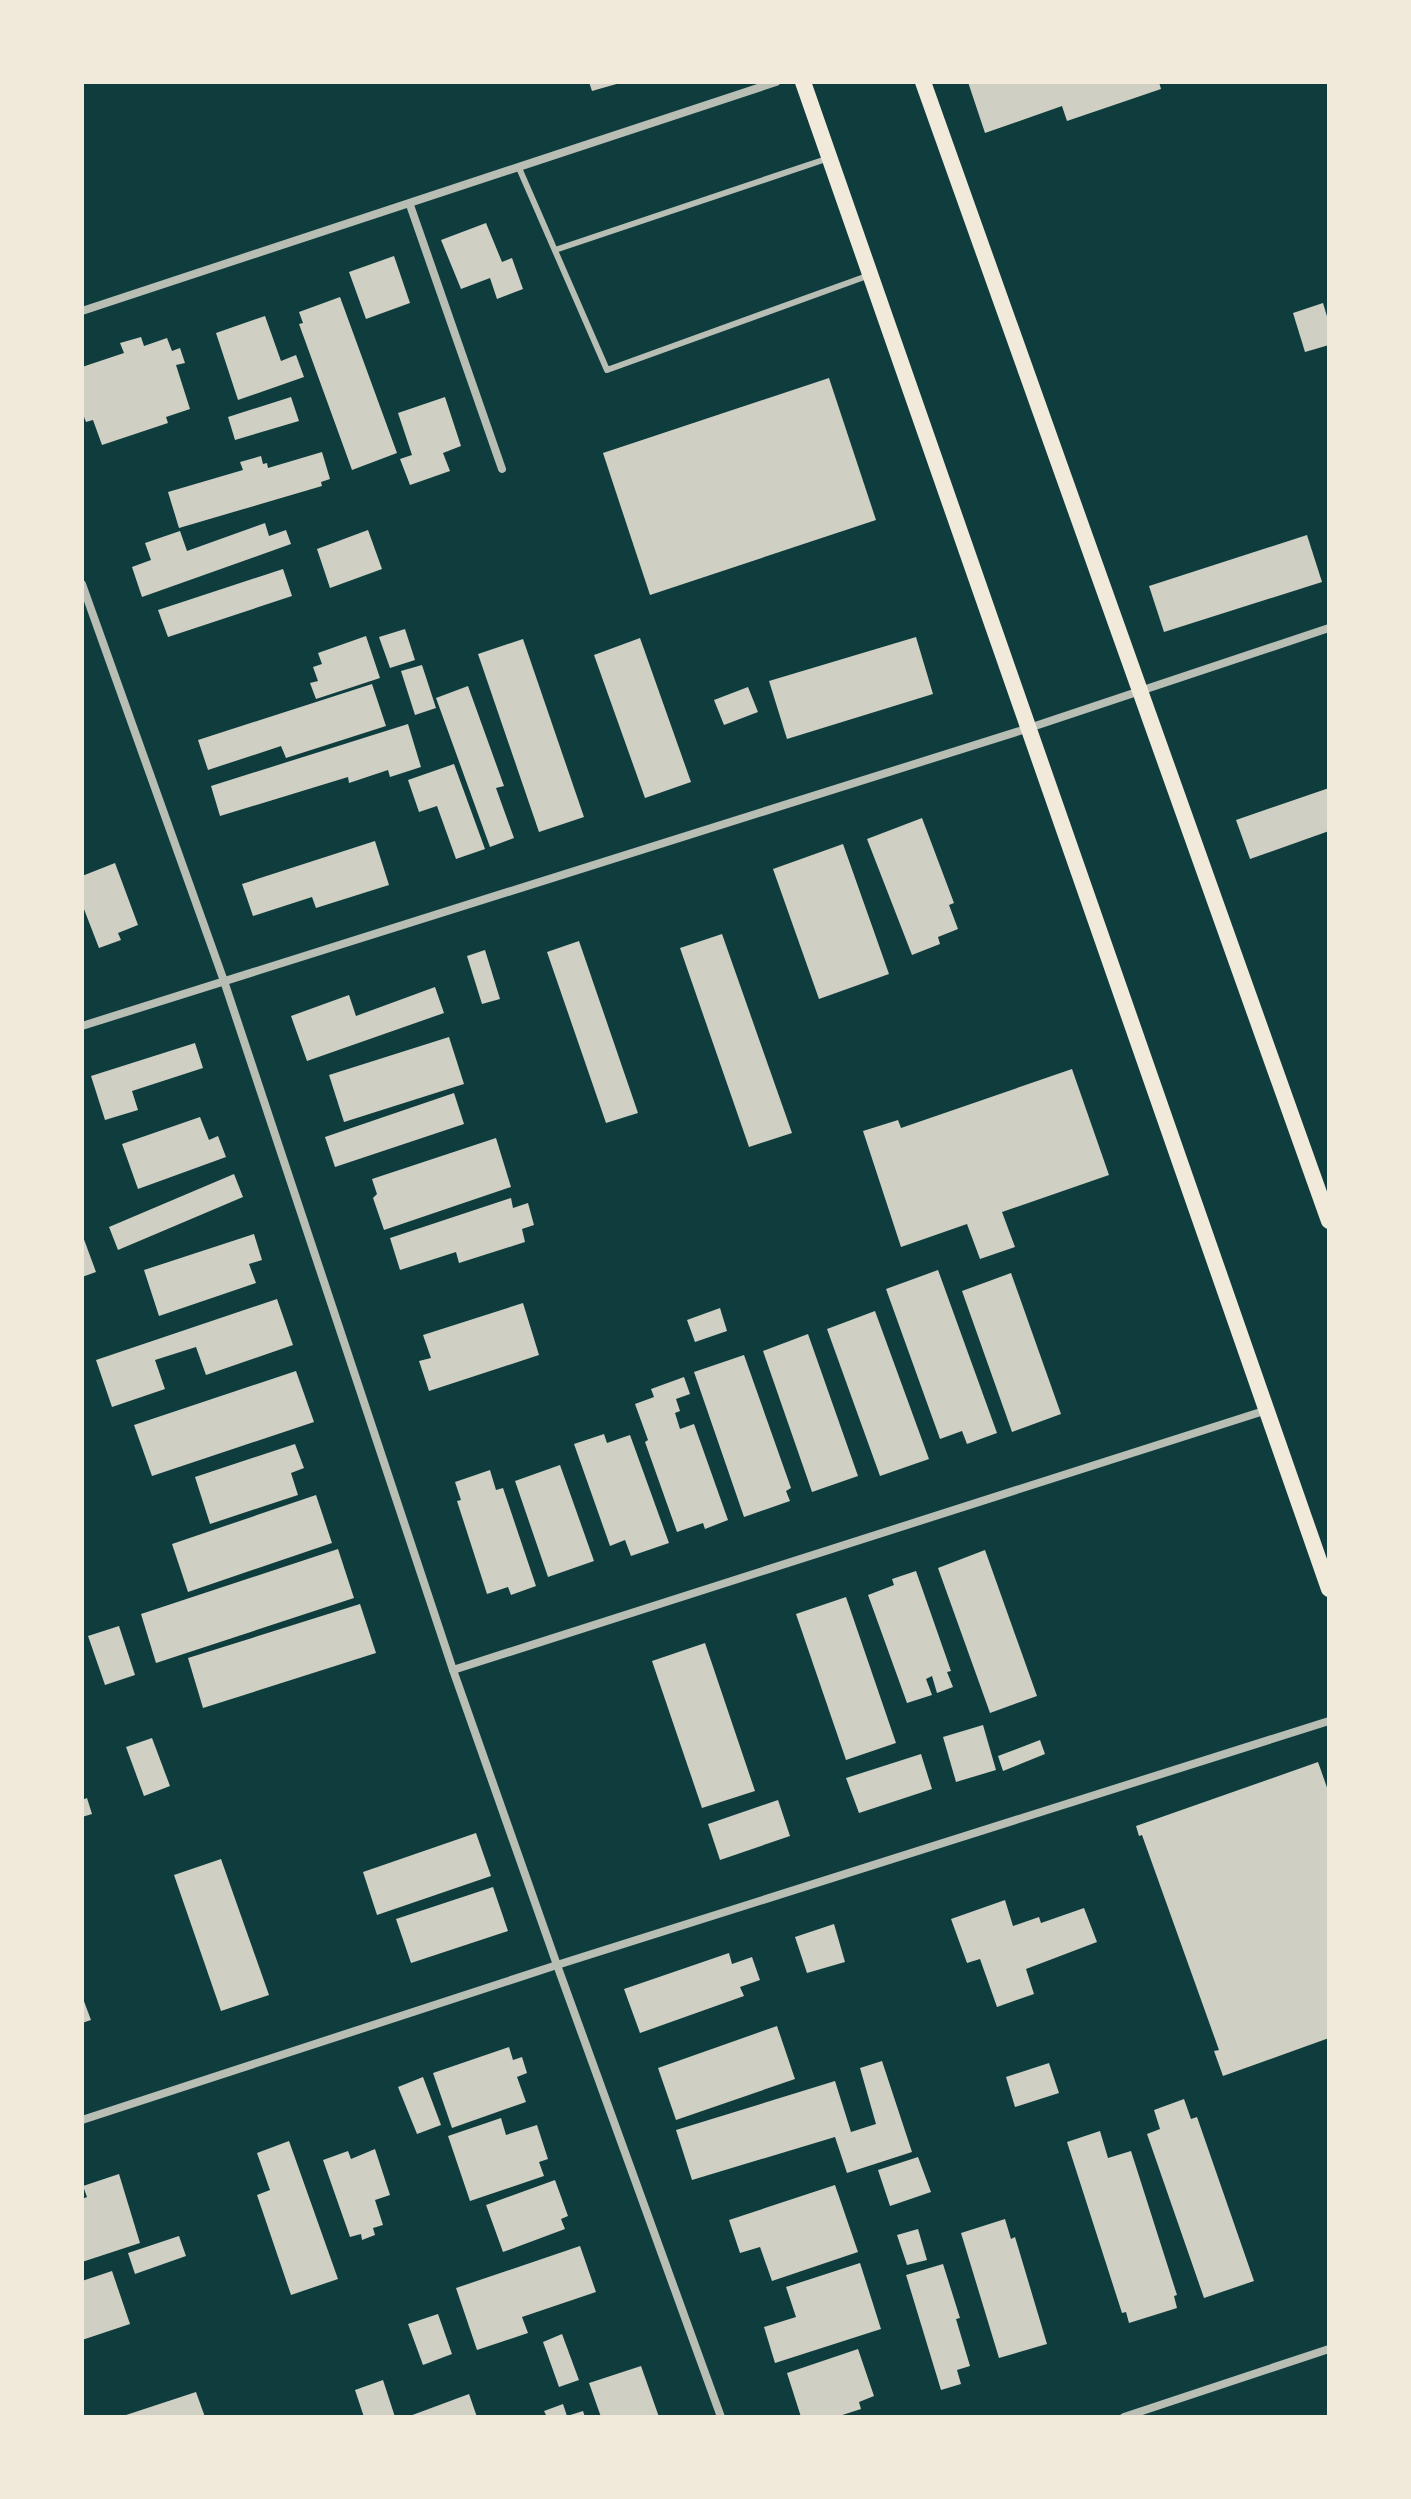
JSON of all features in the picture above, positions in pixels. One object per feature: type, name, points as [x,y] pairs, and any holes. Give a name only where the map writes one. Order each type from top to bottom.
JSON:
[{"type":"main road","points":[[803,82],[1329,1589]]},
{"type":"main road","points":[[923,82],[1329,1221]]},
{"type":"street","points":[[82,311],[776,82]]},
{"type":"street","points":[[410,205],[502,469]]},
{"type":"street","points":[[82,584],[224,981],[453,1670],[721,2417]]},
{"type":"street","points":[[82,1026],[1029,728],[1329,628]]},
{"type":"street","points":[[453,1670],[1267,1410]]},
{"type":"street","points":[[82,2120],[557,1965],[1329,1721]]},
{"type":"street","points":[[1124,2417],[1329,2349]]},
{"type":"lane","points":[[555,250],[830,158]]},
{"type":"lane","points":[[519,168],[607,370],[871,275]]},
{"type":"building","points":[[589,82],[620,82],[620,83],[592,91]]},
{"type":"building","points":[[968,82],[1159,82],[1161,89],[1067,121],[1062,106],[985,133]]},
{"type":"building","points":[[486,223],[502,262],[512,258],[523,289],[497,299],[490,278],[461,289],[441,240]]},
{"type":"building","points":[[394,256],[410,303],[366,319],[349,272]]},
{"type":"building","points":[[340,297],[397,453],[352,470],[299,324],[303,323],[299,312]]},
{"type":"building","points":[[1323,303],[1329,323],[1329,345],[1305,352],[1293,313]]},
{"type":"building","points":[[265,316],[281,361],[296,355],[304,377],[238,400],[216,333]]},
{"type":"building","points":[[141,337],[144,346],[167,338],[172,351],[180,348],[185,363],[176,365],[190,409],[166,417],[168,423],[102,445],[93,420],[86,422],[82,412],[82,367],[124,353],[120,343]]},
{"type":"building","points":[[829,378],[876,520],[650,595],[603,453]]},
{"type":"building","points":[[291,397],[299,421],[235,440],[228,417]]},
{"type":"building","points":[[445,397],[461,446],[443,453],[450,471],[410,485],[400,459],[412,455],[398,413]]},
{"type":"building","points":[[322,452],[330,479],[321,482],[322,486],[179,528],[168,492],[243,470],[240,462],[261,456],[268,468]]},
{"type":"building","points":[[265,523],[269,536],[286,530],[291,544],[142,597],[132,567],[151,560],[145,543],[180,531],[187,551]]},
{"type":"building","points":[[368,530],[382,569],[330,588],[317,549]]},
{"type":"building","points":[[1307,535],[1322,582],[1164,632],[1149,586]]},
{"type":"building","points":[[283,569],[292,596],[168,637],[158,610]]},
{"type":"building","points":[[405,629],[415,660],[390,668],[379,637]]},
{"type":"building","points":[[366,636],[380,678],[316,699],[310,683],[318,681],[313,667],[322,664],[318,653]]},
{"type":"building","points":[[916,637],[933,694],[787,739],[769,681]]},
{"type":"building","points":[[640,638],[691,782],[645,798],[594,655]]},
{"type":"building","points":[[523,639],[584,817],[539,832],[478,654]]},
{"type":"building","points":[[422,665],[436,708],[415,715],[401,671]]},
{"type":"building","points":[[372,684],[386,726],[286,758],[281,746],[208,770],[198,740]]},
{"type":"building","points":[[468,686],[504,786],[496,788],[514,838],[490,847],[436,698]]},
{"type":"building","points":[[748,687],[758,712],[724,725],[714,700]]},
{"type":"building","points":[[408,724],[421,767],[390,777],[388,770],[349,783],[348,777],[220,816],[211,786]]},
{"type":"building","points":[[454,764],[485,849],[456,859],[437,806],[419,812],[408,780]]},
{"type":"building","points":[[1329,788],[1329,831],[1250,859],[1236,820]]},
{"type":"building","points":[[922,818],[954,903],[949,905],[958,929],[938,937],[940,944],[912,955],[867,839]]},
{"type":"building","points":[[375,841],[389,885],[316,908],[312,897],[253,916],[242,884]]},
{"type":"building","points":[[843,844],[889,974],[819,999],[773,869]]},
{"type":"building","points":[[115,863],[138,925],[118,933],[121,940],[99,948],[82,904],[82,876]]},
{"type":"building","points":[[722,934],[792,1133],[749,1147],[680,948]]},
{"type":"building","points":[[579,941],[638,1113],[606,1123],[547,952]]},
{"type":"building","points":[[485,950],[500,999],[482,1004],[467,956]]},
{"type":"building","points":[[435,987],[444,1013],[307,1061],[291,1016],[349,995],[356,1016]]},
{"type":"building","points":[[449,1037],[464,1084],[344,1122],[329,1075]]},
{"type":"building","points":[[195,1043],[203,1068],[132,1091],[138,1110],[105,1120],[91,1076]]},
{"type":"building","points":[[1072,1069],[1109,1175],[1002,1212],[1015,1247],[980,1259],[967,1224],[901,1247],[863,1131],[898,1120],[901,1128]]},
{"type":"building","points":[[454,1093],[464,1124],[335,1167],[325,1137]]},
{"type":"building","points":[[200,1117],[209,1140],[218,1136],[226,1157],[138,1189],[122,1144]]},
{"type":"building","points":[[496,1138],[511,1187],[384,1230],[373,1198],[377,1194],[372,1179]]},
{"type":"building","points":[[234,1174],[243,1197],[118,1250],[109,1227]]},
{"type":"building","points":[[511,1198],[513,1208],[528,1203],[534,1225],[522,1229],[525,1242],[459,1263],[456,1252],[400,1270],[390,1238]]},
{"type":"building","points":[[82,1234],[96,1272],[82,1277]]},
{"type":"building","points":[[254,1234],[262,1260],[249,1264],[256,1283],[159,1316],[144,1270]]},
{"type":"building","points":[[938,1270],[997,1433],[967,1444],[962,1431],[940,1439],[886,1289]]},
{"type":"building","points":[[1011,1273],[1061,1414],[1012,1432],[962,1291]]},
{"type":"building","points":[[277,1299],[293,1345],[206,1375],[196,1347],[155,1360],[165,1389],[112,1407],[96,1360]]},
{"type":"building","points":[[523,1303],[539,1355],[429,1391],[419,1361],[431,1358],[423,1335]]},
{"type":"building","points":[[720,1308],[727,1331],[695,1342],[687,1320]]},
{"type":"building","points":[[875,1311],[929,1459],[880,1476],[827,1329]]},
{"type":"building","points":[[808,1334],[858,1476],[812,1492],[763,1351]]},
{"type":"building","points":[[744,1355],[791,1488],[786,1491],[790,1501],[744,1517],[694,1372]]},
{"type":"building","points":[[296,1371],[314,1422],[152,1476],[134,1425]]},
{"type":"building","points":[[684,1377],[690,1394],[676,1399],[680,1411],[675,1413],[680,1429],[694,1424],[728,1520],[705,1529],[703,1523],[677,1532],[635,1404],[654,1397],[651,1389]]},
{"type":"building","points":[[604,1434],[607,1443],[630,1435],[669,1543],[631,1556],[625,1540],[610,1546],[574,1444]]},
{"type":"building","points":[[295,1444],[304,1468],[291,1473],[298,1495],[210,1524],[195,1477]]},
{"type":"building","points":[[560,1465],[594,1561],[548,1577],[515,1481]]},
{"type":"building","points":[[490,1470],[496,1490],[503,1488],[536,1586],[511,1595],[508,1587],[487,1594],[457,1501],[461,1500],[455,1482]]},
{"type":"building","points":[[316,1495],[332,1543],[188,1592],[172,1544]]},
{"type":"building","points":[[338,1549],[354,1598],[156,1663],[141,1614]]},
{"type":"building","points":[[985,1550],[1037,1696],[990,1713],[938,1568]]},
{"type":"building","points":[[916,1571],[951,1671],[947,1672],[953,1687],[937,1693],[932,1676],[926,1679],[932,1695],[907,1703],[868,1595],[894,1585],[892,1579]]},
{"type":"building","points":[[846,1597],[896,1743],[846,1760],[796,1614]]},
{"type":"building","points":[[360,1604],[376,1653],[203,1708],[188,1658]]},
{"type":"building","points":[[119,1626],[135,1675],[105,1685],[88,1636]]},
{"type":"building","points":[[705,1643],[755,1791],[702,1808],[652,1661]]},
{"type":"building","points":[[983,1725],[996,1770],[956,1782],[943,1737]]},
{"type":"building","points":[[152,1738],[170,1786],[144,1796],[126,1747]]},
{"type":"building","points":[[1040,1740],[1045,1754],[1003,1771],[998,1756]]},
{"type":"building","points":[[921,1754],[932,1789],[859,1813],[846,1778]]},
{"type":"building","points":[[1318,1762],[1329,1793],[1329,2038],[1223,2076],[1214,2051],[1219,2050],[1142,1835],[1139,1836],[1136,1826]]},
{"type":"building","points":[[87,1798],[92,1814],[82,1817],[82,1800]]},
{"type":"building","points":[[778,1800],[790,1836],[720,1860],[708,1824]]},
{"type":"building","points":[[476,1833],[491,1876],[377,1915],[363,1872]]},
{"type":"building","points":[[221,1859],[269,1995],[221,2011],[174,1875]]},
{"type":"building","points":[[493,1887],[508,1931],[411,1963],[396,1919]]},
{"type":"building","points":[[1005,1900],[1013,1926],[1039,1917],[1041,1923],[1084,1908],[1097,1942],[1026,1969],[1034,1994],[997,2007],[980,1959],[967,1963],[951,1919]]},
{"type":"building","points":[[834,1924],[845,1962],[807,1973],[795,1937]]},
{"type":"building","points":[[729,1953],[732,1964],[752,1957],[760,1980],[740,1987],[744,1996],[640,2033],[624,1989]]},
{"type":"building","points":[[82,1996],[91,2020],[82,2023]]},
{"type":"building","points":[[777,2026],[795,2079],[676,2120],[658,2068]]},
{"type":"building","points":[[509,2047],[513,2060],[522,2057],[527,2073],[517,2077],[526,2102],[452,2128],[433,2073]]},
{"type":"building","points":[[882,2061],[912,2152],[847,2173],[835,2137],[692,2180],[676,2130],[835,2081],[851,2132],[876,2124],[860,2068]]},
{"type":"building","points":[[1049,2063],[1059,2093],[1015,2107],[1006,2077]]},
{"type":"building","points":[[423,2077],[441,2125],[417,2134],[398,2087]]},
{"type":"building","points":[[1184,2099],[1191,2119],[1197,2117],[1254,2281],[1204,2298],[1147,2134],[1160,2129],[1154,2110]]},
{"type":"building","points":[[501,2118],[506,2135],[537,2125],[548,2159],[539,2162],[544,2176],[470,2201],[448,2136]]},
{"type":"building","points":[[1100,2131],[1108,2158],[1131,2151],[1177,2295],[1174,2296],[1177,2308],[1129,2323],[1126,2312],[1122,2313],[1067,2142]]},
{"type":"building","points":[[289,2141],[338,2279],[291,2295],[257,2195],[270,2190],[257,2153]]},
{"type":"building","points":[[375,2149],[390,2195],[375,2200],[383,2225],[373,2228],[375,2235],[362,2240],[361,2234],[350,2237],[323,2160],[348,2151],[351,2159]]},
{"type":"building","points":[[918,2157],[931,2192],[890,2206],[878,2170]]},
{"type":"building","points":[[119,2174],[140,2243],[82,2262],[82,2199],[87,2197],[83,2186]]},
{"type":"building","points":[[555,2180],[568,2216],[561,2219],[565,2229],[503,2252],[486,2205]]},
{"type":"building","points":[[835,2185],[858,2252],[772,2281],[760,2247],[740,2253],[729,2220]]},
{"type":"building","points":[[1005,2219],[1011,2239],[1015,2237],[1047,2344],[999,2358],[961,2233]]},
{"type":"building","points":[[918,2229],[927,2260],[907,2265],[897,2235]]},
{"type":"building","points":[[179,2236],[186,2256],[135,2274],[128,2253]]},
{"type":"building","points":[[580,2246],[596,2292],[522,2317],[528,2333],[477,2350],[456,2288]]},
{"type":"building","points":[[860,2263],[881,2329],[775,2363],[764,2327],[796,2317],[786,2287]]},
{"type":"building","points":[[943,2264],[960,2318],[956,2319],[970,2366],[957,2370],[961,2384],[941,2390],[906,2275]]},
{"type":"building","points":[[112,2271],[130,2324],[82,2340],[82,2281]]},
{"type":"building","points":[[438,2314],[452,2354],[423,2365],[408,2324]]},
{"type":"building","points":[[562,2334],[579,2380],[559,2387],[543,2342]]},
{"type":"building","points":[[858,2349],[874,2396],[859,2402],[861,2409],[836,2417],[801,2417],[787,2373]]},
{"type":"building","points":[[641,2366],[659,2417],[601,2417],[589,2383]]},
{"type":"building","points":[[383,2380],[395,2417],[364,2417],[355,2390]]},
{"type":"building","points":[[196,2392],[205,2417],[123,2417],[123,2416]]},
{"type":"building","points":[[469,2394],[477,2417],[407,2417]]},
{"type":"building","points":[[563,2404],[567,2416],[583,2411],[585,2417],[547,2417],[544,2411]]}]
